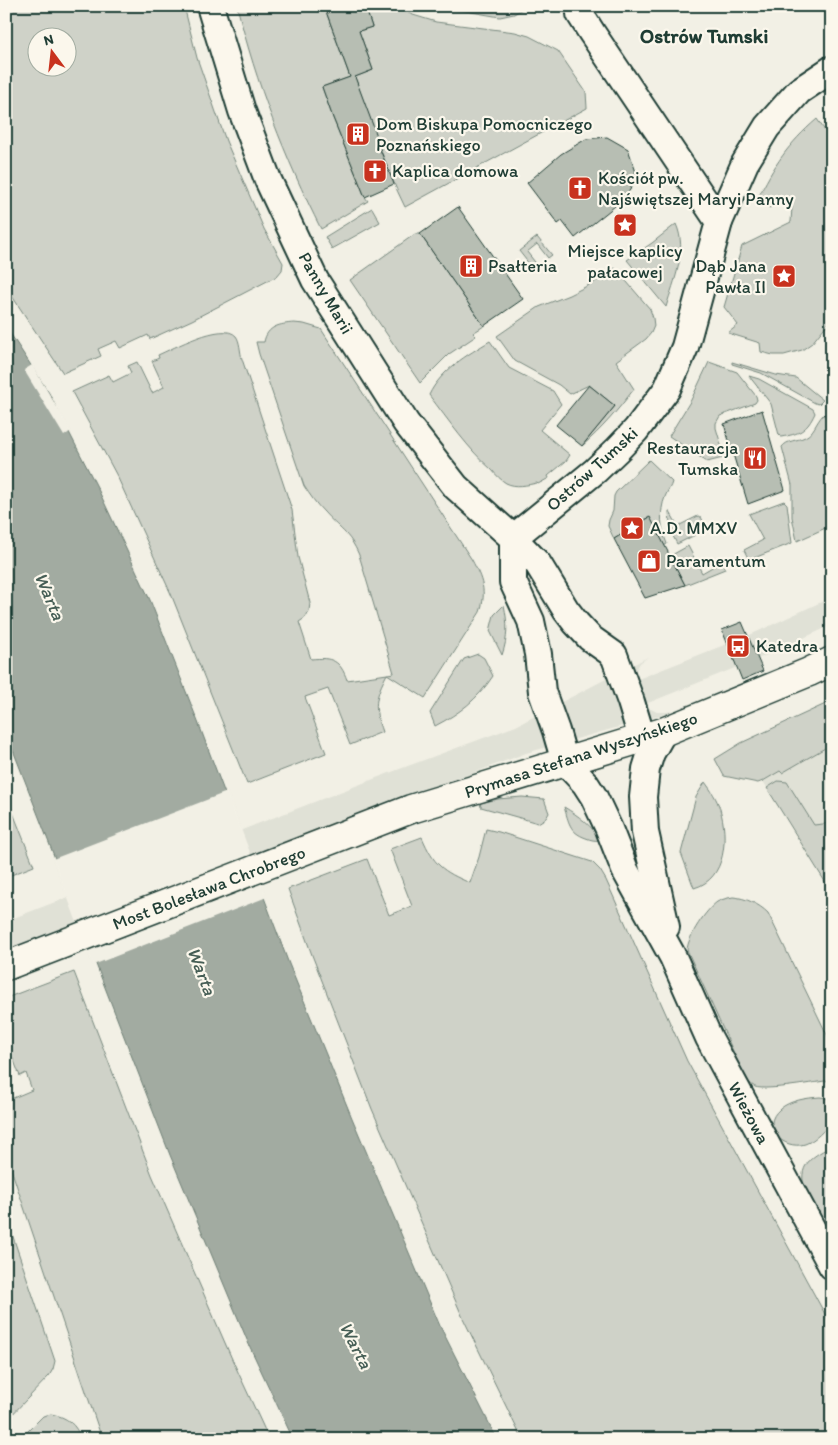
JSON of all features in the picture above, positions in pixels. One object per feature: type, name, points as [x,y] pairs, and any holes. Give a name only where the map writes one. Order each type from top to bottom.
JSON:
[{"type":"street","name":"Panny Marii","points":[[210,6],[242,111],[268,180],[315,280],[406,423],[456,486],[538,564],[576,623],[590,638],[614,656],[631,702],[652,735]]},
{"type":"street","points":[[580,6],[580,14],[592,33],[719,222]]},
{"type":"street","name":"Ostrów Tumski","points":[[512,538],[618,449],[636,430],[668,389],[685,347],[719,222],[744,162],[767,127],[799,91],[832,69]]},
{"type":"street","points":[[512,538],[512,582],[531,621],[538,654],[542,692],[565,762]]},
{"type":"street","name":"Prymasa Stefana Wyszyńskiego","points":[[411,809],[652,735],[800,675],[832,660]]},
{"type":"street","name":"Wieżowa","points":[[652,735],[651,753],[646,769],[643,798],[645,832],[673,957]]},
{"type":"street","name":"Wieżowa","points":[[565,762],[585,782],[594,797],[609,828],[625,870],[673,957],[709,1038],[832,1266]]},
{"type":"street","name":"Most Bolesława Chrobrego","points":[[6,966],[411,809]]},
{"type":"shaded area","points":[[6,6],[184,6],[197,58],[226,141],[264,229],[283,263],[282,270],[277,276],[192,320],[150,339],[148,335],[120,348],[116,341],[98,349],[101,356],[63,373],[6,287]]},
{"type":"shaded area","points":[[237,6],[324,6],[350,77],[322,87],[368,201],[321,229],[295,175],[262,92]]},
{"type":"shaded area","points":[[365,6],[393,6],[436,22],[515,32],[529,36],[558,51],[586,92],[587,108],[405,207],[384,159],[355,77],[373,70],[359,31],[372,27]]},
{"type":"shaded area","points":[[437,6],[527,6],[514,14],[500,17]]},
{"type":"shaded area","points":[[817,119],[832,141],[832,318],[812,343],[802,350],[784,355],[773,355],[761,352],[760,343],[728,333],[738,325],[724,307],[742,246],[791,222],[792,207],[776,201],[770,208],[757,200],[782,156]]},
{"type":"shaded area","points":[[372,208],[380,222],[332,249],[325,237]]},
{"type":"shaded area","points":[[676,224],[681,245],[679,266],[666,307],[627,260]]},
{"type":"shaded area","points":[[415,234],[420,234],[484,326],[473,333],[476,336],[449,354],[420,383],[350,280]]},
{"type":"shaded area","points":[[537,237],[552,255],[548,258],[537,244],[527,252],[538,266],[534,270],[519,251]]},
{"type":"shaded area","points":[[615,268],[650,309],[654,326],[646,339],[616,361],[634,389],[610,419],[582,446],[615,406],[589,385],[570,394],[559,385],[515,361],[497,336],[539,307],[593,283]]},
{"type":"shaded area","points":[[294,323],[321,329],[472,560],[481,579],[483,598],[480,612],[425,698],[387,674],[394,673],[359,555],[347,536],[318,506],[304,486],[256,342],[264,342],[268,332],[275,327]]},
{"type":"shaded area","points":[[229,332],[236,336],[292,510],[298,557],[310,603],[309,611],[305,618],[299,622],[311,659],[330,659],[334,661],[341,668],[347,680],[387,674],[380,689],[376,709],[382,732],[350,745],[328,689],[305,697],[326,753],[247,784],[171,594],[117,476],[72,392],[109,375],[113,382],[131,373],[128,366],[137,362],[152,393],[164,387],[152,361],[159,358],[158,355],[185,342],[209,334]]},
{"type":"shaded area","points":[[490,341],[509,368],[553,391],[561,404],[540,430],[570,455],[566,461],[548,476],[549,478],[538,484],[522,486],[506,483],[502,480],[467,444],[429,395],[440,378],[464,358]]},
{"type":"shaded area","points":[[709,362],[737,372],[756,396],[757,400],[755,403],[720,416],[716,423],[716,428],[724,455],[723,458],[707,462],[669,436],[691,400]]},
{"type":"shaded area","points":[[732,362],[776,375],[796,378],[823,400],[819,404],[815,403],[761,373],[732,364]]},
{"type":"shaded area","points":[[749,376],[759,379],[813,409],[815,413],[809,424],[798,433],[781,437],[771,404]]},
{"type":"shaded area","points":[[823,415],[832,419],[832,444],[829,449],[832,450],[832,525],[797,541],[792,517],[792,485],[782,447],[787,443],[808,435]]},
{"type":"shaded area","points":[[649,460],[672,482],[665,497],[661,515],[667,544],[664,546],[649,517],[614,539],[608,526],[616,492]]},
{"type":"shaded area","points":[[784,501],[787,504],[792,543],[749,560],[744,550],[763,540],[749,514]]},
{"type":"shaded area","points":[[669,512],[678,526],[698,516],[701,517],[707,529],[677,544],[671,532]]},
{"type":"shaded area","points":[[688,546],[702,573],[721,562],[725,569],[685,585],[670,556]]},
{"type":"shaded area","points":[[832,597],[832,625],[762,657],[643,705],[657,712],[676,711],[526,753],[6,952],[6,921],[516,726],[648,657],[640,663],[633,681],[752,634]]},
{"type":"shaded area","points":[[504,605],[507,630],[502,655],[490,631],[494,615]]},
{"type":"shaded area","points":[[478,654],[484,658],[493,676],[481,692],[467,705],[435,726],[430,713],[464,659]]},
{"type":"shaded area","points":[[832,701],[832,744],[782,773],[780,771],[758,783],[724,776],[715,759],[741,743]]},
{"type":"shaded area","points":[[832,740],[832,893],[763,781]]},
{"type":"shaded area","points":[[778,781],[787,782],[814,825],[832,823],[832,893],[767,788]]},
{"type":"shaded area","points":[[705,782],[714,795],[720,809],[723,820],[724,843],[719,866],[713,876],[705,883],[694,888],[681,853],[696,797]]},
{"type":"shaded area","points":[[6,795],[34,866],[6,877]]},
{"type":"shaded area","points":[[522,797],[544,799],[549,813],[546,818],[538,823],[481,807],[480,803],[498,799]]},
{"type":"shaded area","points":[[564,807],[584,821],[601,840],[590,839],[576,833],[570,826]]},
{"type":"shaded area","points":[[486,829],[592,862],[606,880],[687,1061],[832,1327],[832,1439],[522,1439],[463,1318],[372,1109],[288,889],[367,859],[389,915],[412,906],[390,849],[422,837],[435,861],[440,866],[452,875],[470,883]]},
{"type":"shaded area","points":[[733,897],[752,902],[768,913],[832,1045],[832,1080],[761,1088],[753,1086],[744,1075],[687,950],[694,931],[708,911],[717,902]]},
{"type":"shaded area","points":[[74,972],[152,1175],[269,1439],[102,1439],[6,1154],[6,1101],[32,1090],[26,1073],[20,1076],[6,1041],[6,998]]},
{"type":"shaded area","points":[[820,1097],[832,1099],[832,1122],[820,1134],[805,1144],[797,1145],[789,1144],[776,1135],[772,1123],[774,1116],[780,1109],[804,1099]]},
{"type":"shaded area","points":[[832,1146],[832,1237],[804,1186],[803,1171],[809,1161]]},
{"type":"shaded area","points":[[6,1216],[55,1361],[49,1376],[6,1421]]},
{"type":"shaded area","points":[[51,1414],[62,1417],[74,1425],[81,1439],[20,1439],[43,1416]]},
{"type":"water","name":"Warta","points":[[6,327],[49,393],[97,487],[150,600],[289,964],[352,1118],[440,1326],[497,1439],[293,1439],[250,1347],[170,1155],[6,732]]},
{"type":"pier","points":[[32,365],[71,431],[64,436],[24,370]]},
{"type":"pier","points":[[227,792],[267,897],[93,965],[53,859]]},
{"type":"building","name":"Dom Biskupa Pomocniczego Poznańskiego","points":[[324,6],[365,6],[372,27],[359,31],[373,70],[355,77],[377,136],[375,137],[394,184],[365,197],[322,87],[350,77]]},
{"type":"building","name":"Kościół pw. Najświętszej Maryi Panny","points":[[607,137],[628,149],[636,172],[630,190],[615,206],[575,238],[562,221],[558,224],[527,183],[561,154],[586,139]]},
{"type":"building","name":"Psałteria","points":[[458,207],[523,299],[484,326],[420,234]]},
{"type":"building","points":[[589,385],[615,406],[582,446],[556,425]]},
{"type":"building","name":"Restauracja Tumska","points":[[762,410],[785,490],[748,504],[724,424]]},
{"type":"building","name":"Paramentum","points":[[650,517],[685,585],[645,598],[614,539]]},
{"type":"building","points":[[742,622],[763,671],[742,680],[722,630]]},
{"type":"place","name":"Dom Biskupa Pomocniczego Poznańskiego","points":[[358,134]]},
{"type":"place","name":"Kaplica domowa","points":[[375,171]]},
{"type":"place","name":"Kościół pw. Najświętszej Maryi Panny","points":[[580,188]]},
{"type":"place","name":"Miejsce kaplicy pałacowej","points":[[625,225]]},
{"type":"place","name":"Psałteria","points":[[471,266]]},
{"type":"place","name":"Dąb Jana Pawła II","points":[[784,276]]},
{"type":"place","name":"Restauracja Tumska","points":[[755,458]]},
{"type":"place","name":"A.D. MMXV","points":[[632,528]]},
{"type":"place","name":"Paramentum","points":[[649,561]]},
{"type":"place","name":"Katedra","points":[[738,646]]},
{"type":"district","name":"Ostrów Tumski","points":[[704,36]]}]
